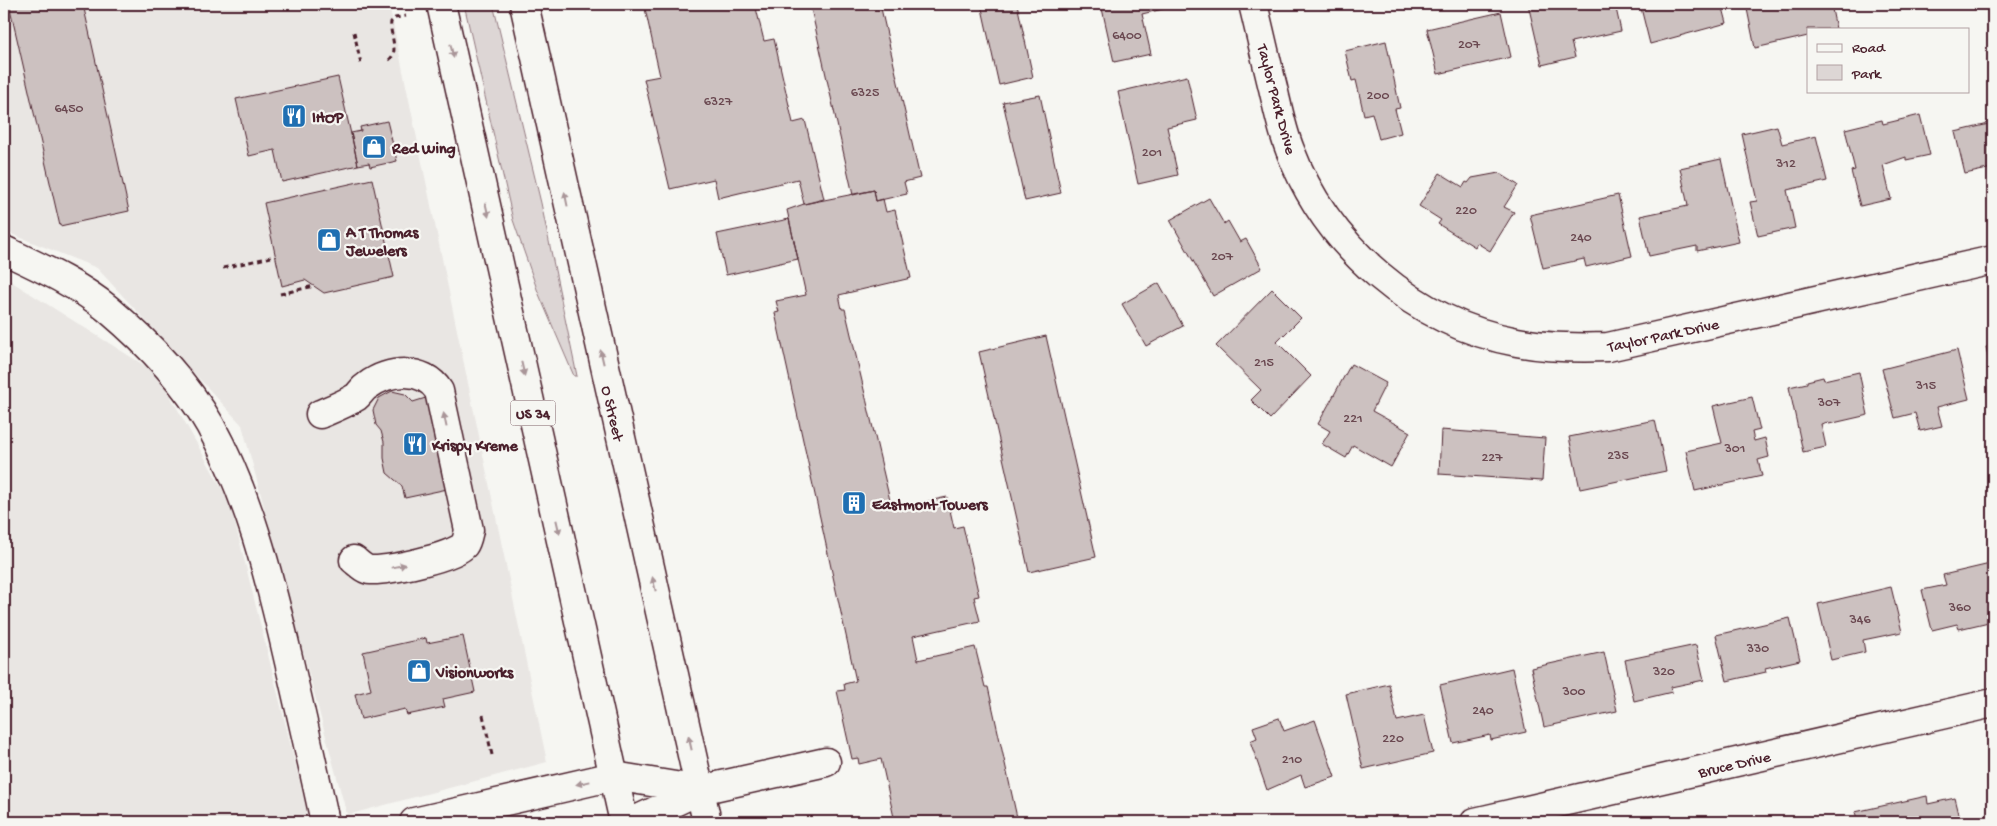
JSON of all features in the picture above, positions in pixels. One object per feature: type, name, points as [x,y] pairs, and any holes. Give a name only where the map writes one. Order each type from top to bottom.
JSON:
[{"type":"street","name":"US 34","points":[[441,4],[624,822]]},
{"type":"street","name":"O Street","points":[[524,4],[590,308],[707,822]]},
{"type":"street","name":"Taylor Park Drive","points":[[1253,4],[1290,150],[1309,189],[1332,227],[1362,261],[1396,289],[1434,312],[1474,329],[1517,342],[1561,347],[1608,346],[1993,260]]},
{"type":"street","points":[[4,250],[74,286],[107,308],[161,358],[209,424],[232,468],[250,516],[269,577],[325,822]]},
{"type":"street","points":[[320,414],[357,397],[366,386],[384,377],[414,373],[434,383],[439,391],[469,530],[465,544],[457,552],[442,557],[384,569],[368,570],[354,560]]},
{"type":"street","name":"Bruce Drive","points":[[1475,822],[1993,703]]},
{"type":"street","points":[[632,822],[700,790],[826,762]]},
{"type":"street","points":[[414,822],[614,776],[700,790]]},
{"type":"path","points":[[389,60],[393,56],[394,51],[390,28],[391,22],[395,18],[406,16]]},
{"type":"path","points":[[354,32],[361,64]]},
{"type":"path","points":[[223,268],[271,257]]},
{"type":"path","points":[[280,294],[314,286]]},
{"type":"path","points":[[483,715],[492,755]]},
{"type":"shaded area","points":[[4,4],[389,4],[547,762],[347,815],[242,425],[97,268],[4,231]]},
{"type":"shaded area","points":[[4,277],[158,374],[230,503],[310,822],[4,822]]},
{"type":"green space","points":[[464,4],[493,4],[541,203],[577,376],[574,376],[538,292],[513,220]]},
{"type":"building","points":[[9,4],[83,4],[129,211],[60,226]]},
{"type":"building","points":[[644,4],[755,4],[764,41],[774,39],[793,123],[805,120],[824,199],[804,204],[798,179],[718,198],[714,179],[670,189],[644,79],[660,76]]},
{"type":"building","points":[[810,4],[880,4],[920,178],[904,182],[907,194],[876,201],[874,190],[853,195]]},
{"type":"building","points":[[981,4],[1017,4],[1033,77],[999,85]]},
{"type":"building","points":[[1101,4],[1171,4],[1171,7],[1142,14],[1151,54],[1114,62]]},
{"type":"building","points":[[1528,4],[1615,4],[1621,31],[1571,42],[1575,57],[1542,65]]},
{"type":"building","points":[[1640,4],[1722,4],[1727,23],[1650,44]]},
{"type":"building","points":[[1746,4],[1831,4],[1836,28],[1807,28],[1807,36],[1755,48]]},
{"type":"building","points":[[1501,12],[1511,57],[1438,74],[1427,29]]},
{"type":"building","points":[[1386,41],[1400,108],[1395,109],[1401,133],[1379,139],[1372,113],[1364,115],[1356,80],[1352,81],[1345,51]]},
{"type":"building","points":[[1187,76],[1197,120],[1167,127],[1178,175],[1138,184],[1118,92]]},
{"type":"building","name":"IHOP","points":[[338,77],[358,165],[282,182],[275,150],[249,156],[236,99]]},
{"type":"building","points":[[1040,95],[1061,193],[1025,201],[1003,102]]},
{"type":"building","points":[[1920,115],[1930,155],[1906,160],[1906,157],[1883,165],[1891,199],[1860,206],[1851,171],[1855,170],[1845,129],[1882,120],[1883,124]]},
{"type":"building","name":"Red Wing","points":[[387,121],[397,161],[370,167],[369,163],[358,165],[351,133],[361,131],[360,127]]},
{"type":"building","points":[[1993,123],[1993,175],[1992,168],[1965,174],[1955,132]]},
{"type":"building","points":[[1777,126],[1782,144],[1816,136],[1827,181],[1787,190],[1795,228],[1758,236],[1750,202],[1757,201],[1742,134]]},
{"type":"building","points":[[1721,159],[1739,242],[1697,251],[1697,246],[1649,256],[1640,216],[1688,206],[1680,168]]},
{"type":"building","points":[[1440,173],[1463,187],[1472,178],[1499,173],[1518,185],[1504,207],[1514,212],[1490,251],[1477,243],[1475,247],[1438,224],[1441,220],[1419,206]]},
{"type":"building","name":"A T Thomas Jewelers","points":[[372,179],[394,277],[324,293],[305,280],[282,286],[264,203]]},
{"type":"building","name":"Eastmont Towers","points":[[874,190],[876,201],[883,199],[886,212],[895,210],[911,278],[839,295],[842,309],[845,309],[892,509],[947,497],[954,528],[963,526],[979,596],[974,597],[980,621],[913,636],[918,660],[975,647],[985,687],[988,687],[1018,822],[895,822],[881,759],[859,764],[858,758],[852,759],[837,691],[845,690],[844,684],[856,681],[775,313],[779,312],[776,301],[806,295],[787,210],[804,204]]},
{"type":"building","points":[[1618,195],[1632,256],[1586,267],[1584,259],[1543,268],[1530,215]]},
{"type":"building","points":[[1209,198],[1224,224],[1228,221],[1240,242],[1246,239],[1262,268],[1213,296],[1170,220]]},
{"type":"building","points":[[789,219],[798,259],[726,275],[717,234]]},
{"type":"building","points":[[1159,283],[1183,326],[1146,346],[1122,304]]},
{"type":"building","points":[[1272,289],[1301,318],[1277,342],[1311,376],[1270,419],[1251,400],[1261,390],[1216,346]]},
{"type":"building","points":[[1046,336],[1096,557],[1029,572],[979,352]]},
{"type":"building","points":[[1993,345],[1993,379],[1986,347]]},
{"type":"building","points":[[1957,350],[1969,399],[1937,407],[1942,426],[1920,431],[1915,413],[1895,418],[1882,369]]},
{"type":"building","points":[[1351,364],[1386,383],[1372,411],[1410,432],[1391,467],[1353,445],[1346,458],[1322,444],[1330,431],[1318,424]]},
{"type":"building","points":[[1859,372],[1868,415],[1829,424],[1828,422],[1821,424],[1826,447],[1803,452],[1789,387],[1823,377],[1824,380]]},
{"type":"building","name":"Krispy Kreme","points":[[392,391],[405,394],[413,402],[432,396],[452,488],[405,498],[402,486],[387,473],[384,458],[384,442],[381,431],[376,425],[373,410],[379,398]]},
{"type":"building","points":[[1752,397],[1760,430],[1752,432],[1754,441],[1765,438],[1769,457],[1758,460],[1762,476],[1695,491],[1686,451],[1722,443],[1713,406]]},
{"type":"building","points":[[1655,420],[1666,471],[1580,489],[1569,437]]},
{"type":"building","points":[[1441,430],[1545,438],[1542,481],[1439,474]]},
{"type":"building","points":[[1990,564],[1993,574],[1993,621],[1959,629],[1957,624],[1932,630],[1922,590],[1946,585],[1943,575]]},
{"type":"building","points":[[1891,587],[1902,632],[1863,640],[1865,652],[1831,660],[1818,604]]},
{"type":"building","points":[[1790,618],[1800,660],[1765,668],[1766,672],[1727,681],[1716,635]]},
{"type":"building","name":"Visionworks","points":[[463,636],[475,692],[443,699],[445,707],[407,715],[405,709],[361,719],[355,694],[371,690],[363,652],[426,638],[427,643]]},
{"type":"building","points":[[1696,645],[1704,680],[1671,687],[1672,692],[1634,701],[1625,660]]},
{"type":"building","points":[[1604,652],[1617,711],[1544,727],[1531,668]]},
{"type":"building","points":[[1512,668],[1526,732],[1491,740],[1490,735],[1453,743],[1440,685]]},
{"type":"building","points":[[1389,684],[1397,721],[1424,715],[1433,753],[1363,769],[1346,694]]},
{"type":"building","points":[[1279,718],[1284,731],[1315,720],[1335,777],[1305,787],[1301,775],[1267,790],[1250,741],[1257,738],[1253,727]]},
{"type":"building","points":[[1927,796],[1928,804],[1955,798],[1961,822],[1858,822],[1855,812]]},
{"type":"place","name":"IHOP","points":[[294,116]]},
{"type":"place","name":"Red Wing","points":[[374,147]]},
{"type":"place","name":"A T Thomas Jewelers","points":[[329,240]]},
{"type":"place","name":"Krispy Kreme","points":[[415,444]]},
{"type":"place","name":"Eastmont Towers","points":[[854,503]]},
{"type":"place","name":"Visionworks","points":[[419,671]]}]
